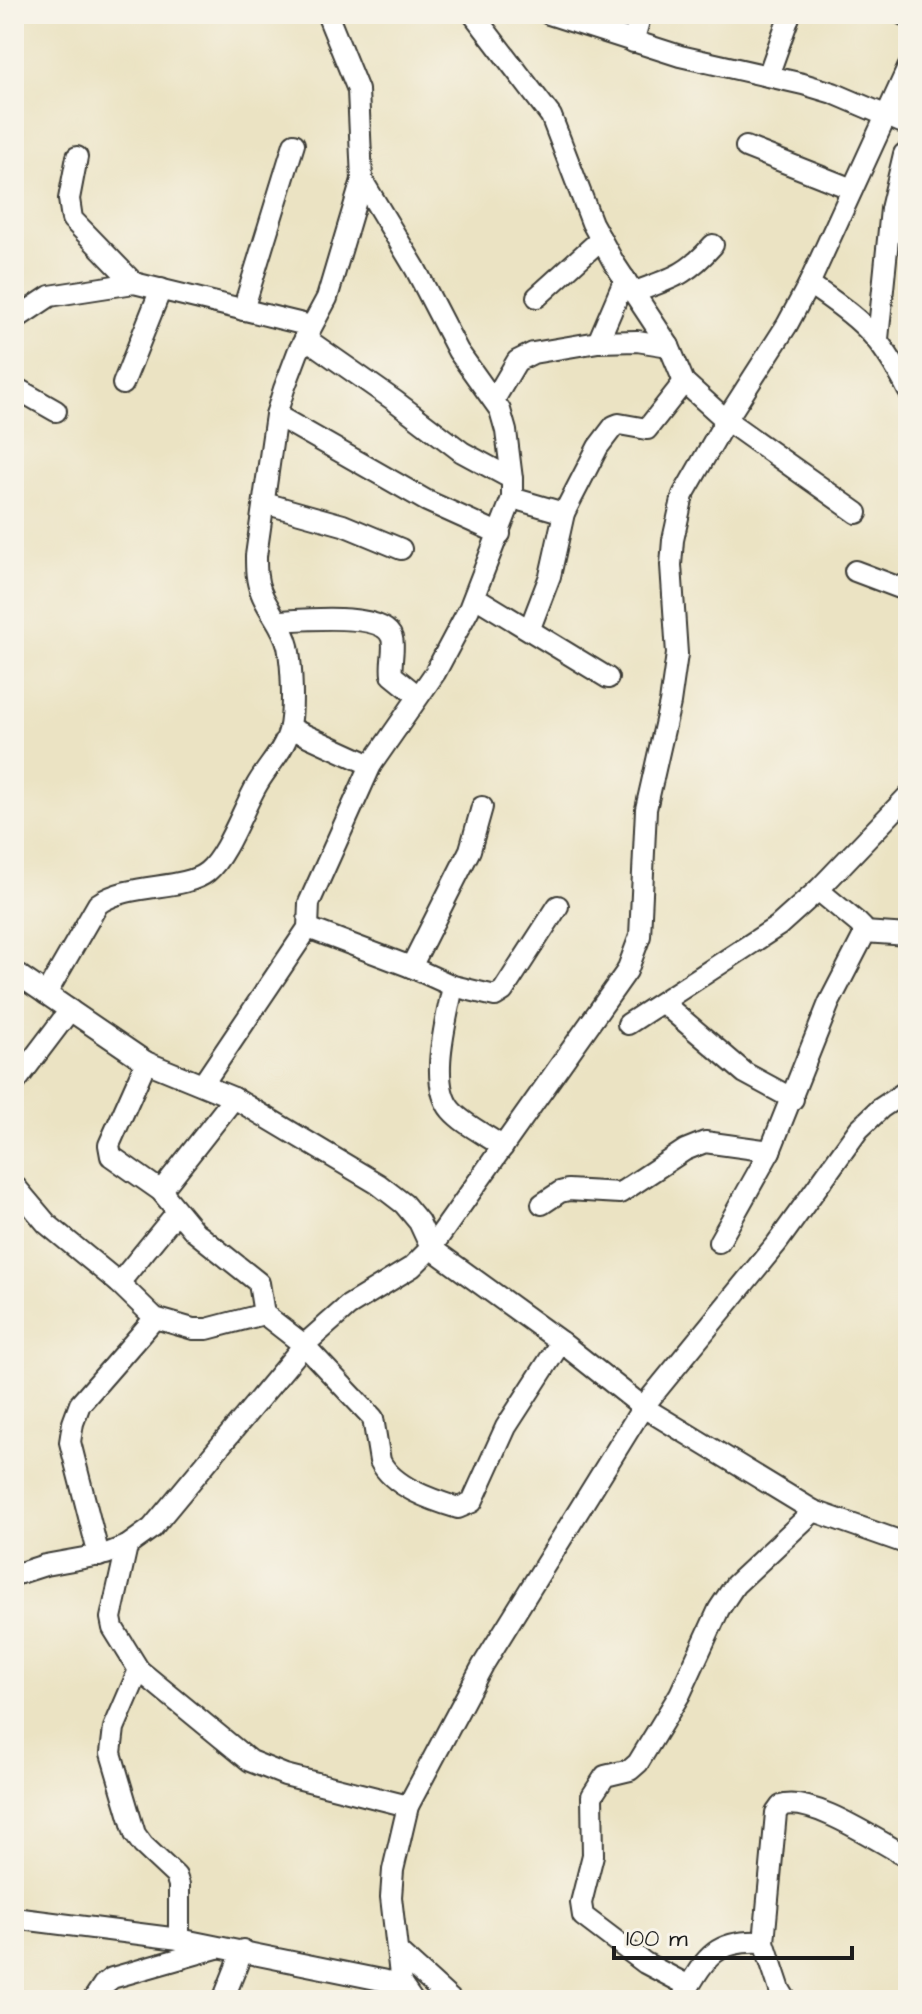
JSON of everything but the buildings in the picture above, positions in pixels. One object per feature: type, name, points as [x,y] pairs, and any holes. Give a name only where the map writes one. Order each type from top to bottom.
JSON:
[{"type":"street","points":[[46,994],[98,904],[111,895],[190,880],[205,874],[217,862],[290,728],[289,650],[278,621],[261,595],[256,577],[256,556],[276,415],[308,332],[327,298],[362,180],[358,90],[327,14]]},
{"type":"street","points":[[473,14],[551,116],[592,223],[669,346],[684,382],[726,420],[857,513]]},
{"type":"street","points":[[549,14],[633,42],[833,93],[908,125]]},
{"type":"street","points":[[633,42],[641,14]]},
{"type":"street","points":[[768,76],[790,14]]},
{"type":"street","points":[[902,14],[908,16]]},
{"type":"street","points":[[14,1575],[45,1565],[99,1556],[127,1546],[152,1528],[304,1345],[348,1306],[412,1267],[431,1248],[627,971],[640,936],[646,809],[670,703],[677,654],[671,565],[683,495],[809,284],[908,68]]},
{"type":"street","points":[[876,136],[906,155],[892,199],[878,339]]},
{"type":"street","points":[[243,310],[294,144]]},
{"type":"street","points":[[746,147],[852,189]]},
{"type":"street","points":[[77,157],[69,199],[72,219],[134,283]]},
{"type":"street","points":[[203,1084],[308,928],[309,903],[371,765],[435,673],[475,597],[500,534],[512,489],[506,431],[494,400],[458,351],[415,268],[362,180]]},
{"type":"street","points":[[537,297],[601,239]]},
{"type":"street","points":[[598,342],[630,285],[679,275],[695,265],[713,245]]},
{"type":"street","points":[[14,320],[50,296],[134,283],[243,310],[308,332],[512,489],[564,513]]},
{"type":"street","points":[[809,284],[866,325],[878,339],[908,390]]},
{"type":"street","points":[[123,384],[161,289]]},
{"type":"street","points":[[494,400],[517,361],[524,356],[598,342],[637,341],[669,346]]},
{"type":"street","points":[[530,628],[550,576],[564,513],[598,447],[619,424],[647,429],[684,382]]},
{"type":"street","points":[[17,395],[56,411]]},
{"type":"street","points":[[276,415],[427,501],[500,534]]},
{"type":"street","points":[[264,503],[343,525],[401,549]]},
{"type":"street","points":[[855,571],[908,591]]},
{"type":"street","points":[[475,597],[608,678]]},
{"type":"street","points":[[278,621],[325,618],[373,622],[383,626],[392,639],[392,675],[418,696]]},
{"type":"street","points":[[290,728],[371,765]]},
{"type":"street","points":[[628,1024],[778,926],[818,890],[908,796]]},
{"type":"street","points":[[411,967],[470,850],[482,807]]},
{"type":"street","points":[[719,1242],[770,1151],[829,1003],[861,943],[864,932],[858,923],[818,890]]},
{"type":"street","points":[[308,928],[453,986],[495,996],[503,991],[558,906]]},
{"type":"street","points":[[864,932],[908,935]]},
{"type":"street","points":[[14,972],[146,1062],[234,1098],[378,1184],[404,1204],[419,1222],[431,1248],[561,1342],[643,1407],[814,1511],[908,1544]]},
{"type":"street","points":[[453,986],[440,1055],[445,1100],[452,1111],[503,1147]]},
{"type":"street","points":[[663,1003],[745,1073],[793,1099]]},
{"type":"street","points":[[14,1084],[70,1010]]},
{"type":"street","points":[[146,1062],[109,1145],[111,1156],[161,1191],[195,1232],[259,1283],[264,1314],[304,1345],[373,1418],[382,1467],[415,1492],[458,1508],[472,1502],[506,1427],[561,1342]]},
{"type":"street","points":[[14,1918],[243,1950],[406,1994],[391,1897],[393,1870],[408,1806],[483,1665],[643,1407],[777,1243],[859,1129],[881,1108],[908,1090]]},
{"type":"street","points":[[161,1191],[234,1098]]},
{"type":"street","points":[[542,1204],[568,1190],[620,1193],[685,1150],[705,1142],[770,1151]]},
{"type":"street","points":[[14,1185],[47,1224],[119,1283],[155,1318],[193,1329],[207,1329],[264,1314]]},
{"type":"street","points":[[119,1283],[177,1212]]},
{"type":"street","points":[[99,1556],[70,1442],[73,1423],[80,1404],[155,1318]]},
{"type":"street","points":[[764,1942],[739,1941],[722,1946],[710,1956],[685,1993],[583,1916],[581,1903],[593,1855],[592,1796],[605,1776],[630,1770],[638,1763],[680,1694],[719,1609],[735,1585],[814,1511]]},
{"type":"street","points":[[127,1546],[111,1618],[113,1628],[139,1670],[250,1761],[285,1775],[408,1806]]},
{"type":"street","points":[[139,1670],[114,1728],[111,1753],[135,1834],[176,1876],[179,1885],[179,1939]]},
{"type":"street","points":[[786,2000],[764,1942],[776,1813],[781,1806],[796,1804],[814,1808],[908,1857]]},
{"type":"street","points":[[93,2000],[112,1978],[221,1946]]},
{"type":"street","points":[[223,2000],[243,1950]]},
{"type":"street","points":[[398,1952],[451,2000]]}]
